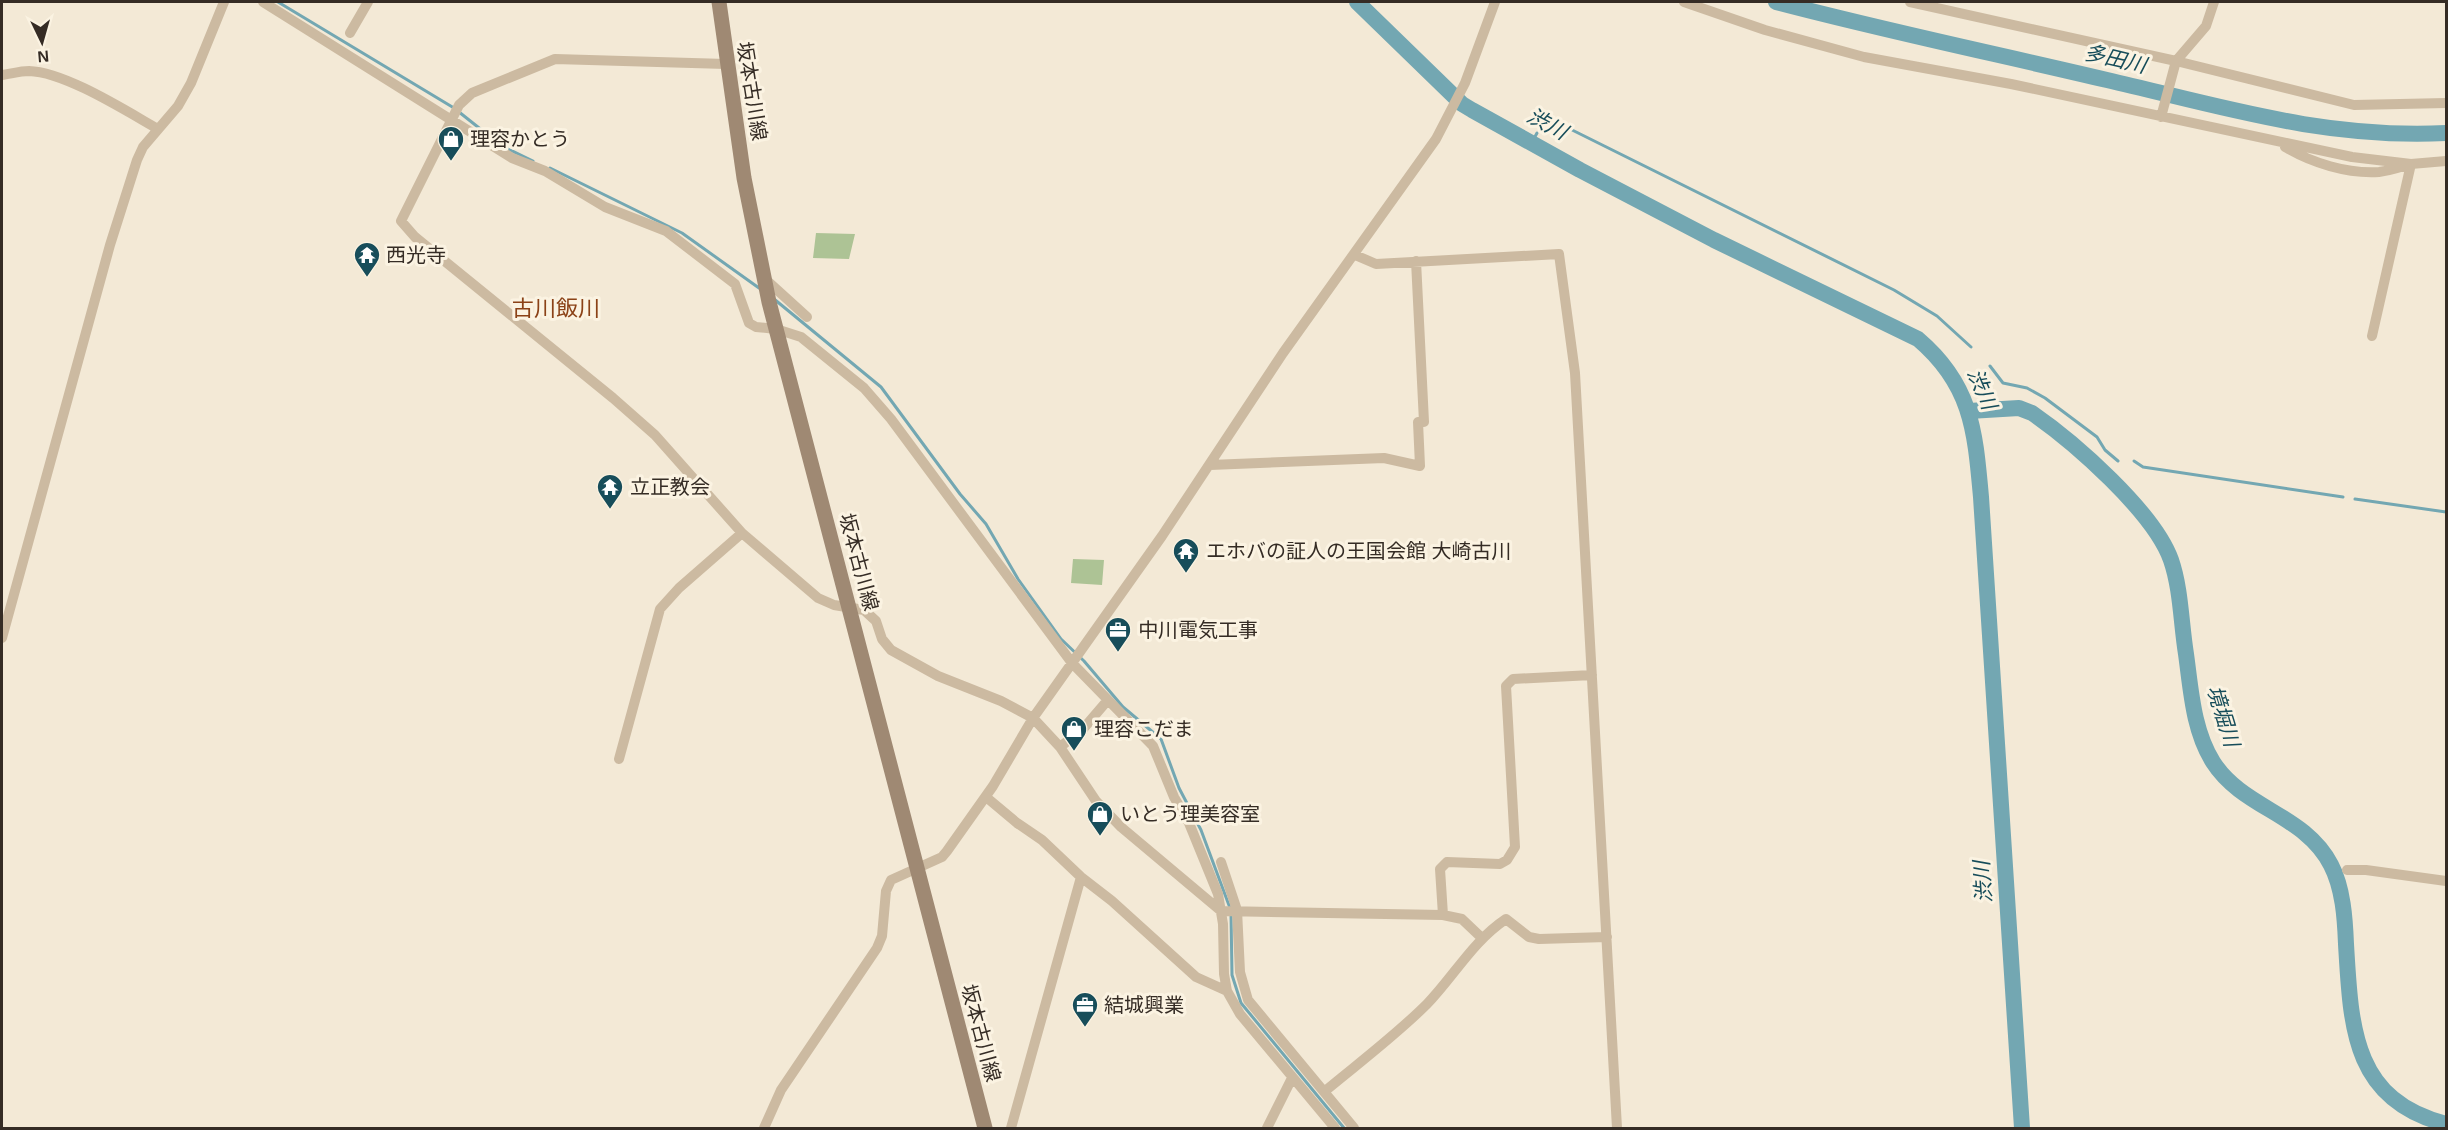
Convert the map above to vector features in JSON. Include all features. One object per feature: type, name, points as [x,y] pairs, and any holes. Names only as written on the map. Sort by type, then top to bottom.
[{"type":"main road","name":"坂本古川線","points":[[718,2],[726,64],[769,302],[984,1128]]},
{"type":"street","points":[[2,638],[110,245],[137,160],[178,105],[191,83],[224,2]]},
{"type":"street","points":[[262,2],[512,158],[545,171],[605,207],[666,231],[735,284],[749,322],[756,327],[776,329],[801,337],[831,358],[864,388],[891,419],[1073,661],[1107,701],[1153,746],[1218,894],[1229,911],[1227,991],[1240,1014],[1299,1075],[1325,1091],[1354,1128]]},
{"type":"street","points":[[350,33],[368,2]]},
{"type":"street","points":[[764,1128],[782,1090],[877,948],[882,936],[886,891],[891,880],[942,857],[986,797],[1033,718],[1210,465],[1284,353],[1436,139],[1465,83],[1496,2]]},
{"type":"street","points":[[1684,2],[1765,30],[1864,57],[2011,84],[2352,157],[2411,164],[2446,161]]},
{"type":"street","points":[[1910,2],[1944,6],[2175,64],[2354,105],[2446,103]]},
{"type":"street","points":[[2162,115],[2175,64],[2206,26],[2214,2]]},
{"type":"street","points":[[726,64],[555,60],[472,93],[459,105],[401,221],[415,237],[613,398],[655,435],[742,533],[818,598],[849,609],[864,610],[872,616],[886,645],[891,650],[938,676],[1001,701],[1033,718],[1060,747],[1090,794],[1112,818],[1229,911],[1443,915],[1462,919],[1482,938]]},
{"type":"street","points":[[2,75],[28,71],[40,73],[87,90],[158,129]]},
{"type":"street","points":[[2372,336],[2411,164]]},
{"type":"street","points":[[1354,255],[1377,264],[1559,254],[1575,373],[1617,1128]]},
{"type":"street","points":[[1210,465],[1384,458],[1420,466],[1418,422],[1424,422],[1416,261]]},
{"type":"street","points":[[764,279],[807,317]]},
{"type":"street","points":[[619,759],[660,609],[679,588],[742,533]]},
{"type":"street","points":[[1443,915],[1440,869],[1447,862],[1500,864],[1507,860],[1515,847],[1506,686],[1513,679],[1592,675]]},
{"type":"street","points":[[1060,747],[1083,729],[1107,701]]},
{"type":"street","points":[[986,797],[1042,840],[1196,977],[1227,991]]},
{"type":"street","points":[[1221,862],[1240,972],[1248,1000],[1335,1128]]},
{"type":"street","points":[[2347,870],[2366,870],[2446,881]]},
{"type":"street","points":[[1011,1128],[1081,877]]},
{"type":"street","points":[[1325,1091],[1420,1011],[1482,938],[1506,919],[1529,937],[1539,939],[1607,937]]},
{"type":"street","points":[[1267,1128],[1299,1075]]},
{"type":"green space","points":[[816,233],[855,234],[849,259],[813,258]]},
{"type":"green space","points":[[1073,559],[1104,560],[1102,585],[1071,583]]},
{"type":"waterway","points":[[278,2],[454,108]]},
{"type":"waterway","name":"渋川","points":[[1357,2],[1462,104],[1580,170],[1714,240],[1918,339],[1936,356],[1950,374],[1968,410],[1979,473],[2022,1128]]},
{"type":"waterway","name":"多田川","points":[[1776,2],[1900,33],[2275,119],[2358,131],[2401,134],[2446,133]]},
{"type":"waterway","points":[[459,112],[498,143]]},
{"type":"waterway","points":[[1544,121],[1546,117],[1894,290],[1937,316],[1971,347]]},
{"type":"waterway","points":[[1531,144],[1537,133]]},
{"type":"waterway","points":[[506,148],[533,161]]},
{"type":"waterway","points":[[550,168],[682,233],[759,288]]},
{"type":"waterway","points":[[774,299],[881,387],[960,494],[986,524],[1018,579],[1061,639],[1084,661],[1123,707],[1161,739],[1179,788],[1201,830],[1230,908]]},
{"type":"waterway","points":[[1990,366],[2003,383],[2027,388],[2045,398],[2097,437],[2105,450],[2118,461]]},
{"type":"waterway","name":"境堀川","points":[[1969,411],[2019,408],[2032,413],[2069,441],[2111,479],[2131,500],[2162,541],[2171,560],[2177,583],[2194,710],[2206,750],[2226,778],[2240,791],[2306,834],[2320,848],[2331,865],[2343,903],[2351,1003],[2355,1031],[2363,1056],[2374,1078],[2391,1097],[2415,1113],[2446,1124]]},
{"type":"waterway","points":[[2134,461],[2143,467],[2343,497]]},
{"type":"waterway","points":[[2355,499],[2446,512]]},
{"type":"waterway","points":[[1231,914],[1232,975],[1241,1003],[1344,1128]]},
{"type":"place","name":"理容かとう","points":[[451,162]]},
{"type":"place","name":"西光寺","points":[[367,278]]},
{"type":"place","name":"立正教会","points":[[610,510]]},
{"type":"place","name":"エホバの証人の王国会館 大崎古川","points":[[1186,574]]},
{"type":"place","name":"中川電気工事","points":[[1118,653]]},
{"type":"place","name":"理容こだま","points":[[1074,752]]},
{"type":"place","name":"いとう理美容室","points":[[1100,837]]},
{"type":"place","name":"結城興業","points":[[1085,1028]]},
{"type":"district","name":"古川飯川","points":[[556,308]]}]
